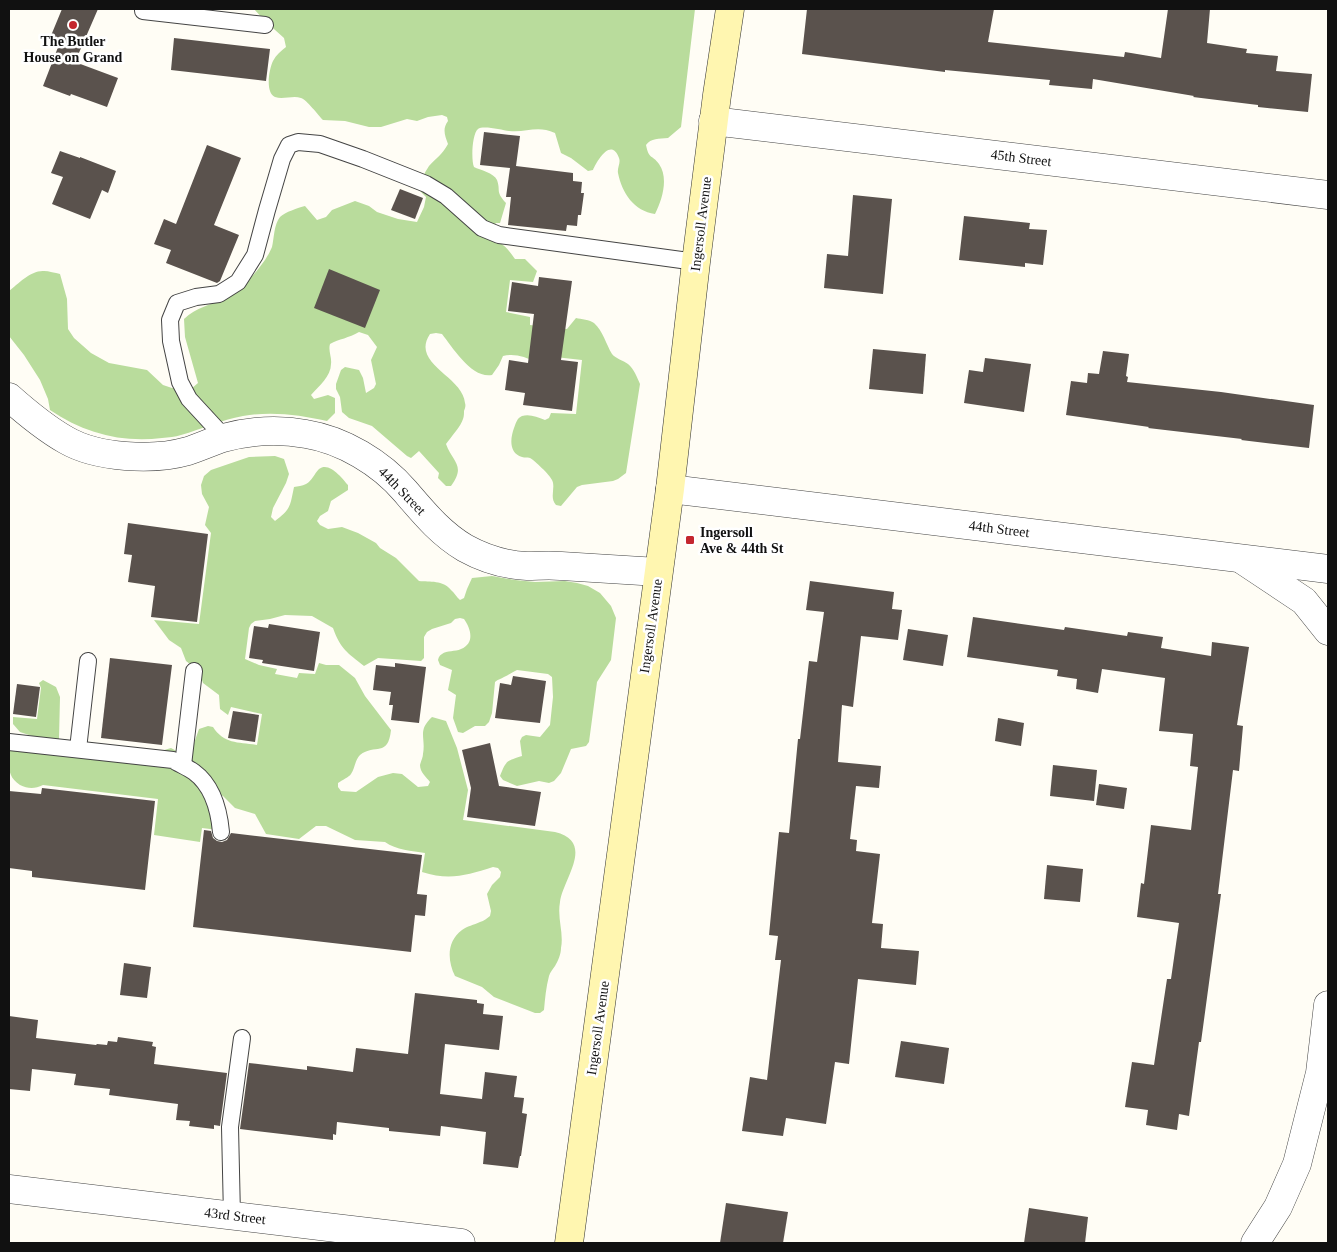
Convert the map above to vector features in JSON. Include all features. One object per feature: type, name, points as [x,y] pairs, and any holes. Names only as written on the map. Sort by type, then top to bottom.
[{"type":"main road","name":"Ingersoll Avenue","points":[[569,1243],[670,489],[713,121],[730,9]]},
{"type":"street","name":"45th Street","points":[[713,121],[1328,195]]},
{"type":"street","name":"44th Street","points":[[9,397],[37,422],[67,441],[83,448],[135,457],[161,456],[186,451],[225,438],[250,433],[290,432],[306,434],[339,444],[362,455],[382,468],[404,490],[424,515],[445,534],[466,548],[481,555],[525,566],[555,565],[658,572]]},
{"type":"street","name":"44th Street","points":[[670,489],[1328,568]]},
{"type":"street","points":[[1240,558],[1304,601],[1328,631]]},
{"type":"street","points":[[1255,1243],[1278,1207],[1297,1164],[1320,1073],[1328,1004]]},
{"type":"street","points":[[1320,1073],[1322,1098],[1328,1120]]},
{"type":"street","name":"43rd Street","points":[[9,1189],[232,1216],[343,1236],[461,1243]]},
{"type":"lane","points":[[143,9],[142,11],[265,25]]},
{"type":"lane","points":[[225,438],[189,399],[180,382],[171,341],[170,320],[177,303],[220,294],[238,282],[255,255],[282,159],[289,145],[298,142],[320,144],[426,184],[446,196],[482,228],[499,236],[696,262]]},
{"type":"lane","points":[[78,749],[88,661]]},
{"type":"lane","points":[[183,766],[194,672]]},
{"type":"lane","points":[[9,742],[172,760],[195,773],[208,787],[220,817],[221,832]]},
{"type":"lane","points":[[232,1216],[230,1127],[242,1038]]},
{"type":"green space","points":[[254,9],[695,9],[681,127],[668,138],[653,140],[646,145],[648,153],[657,161],[664,176],[662,196],[655,214],[641,209],[630,200],[618,173],[619,158],[616,152],[612,150],[608,150],[593,170],[588,171],[561,153],[555,133],[549,131],[537,129],[509,131],[480,128],[476,132],[473,141],[474,167],[490,174],[497,180],[499,193],[506,203],[500,223],[496,223],[485,237],[503,245],[515,259],[525,259],[537,271],[533,282],[510,280],[506,312],[530,317],[530,325],[567,329],[576,318],[592,322],[600,330],[612,354],[632,368],[640,384],[626,473],[613,481],[577,487],[561,506],[556,505],[553,499],[553,483],[551,478],[532,459],[522,457],[515,452],[512,445],[512,437],[517,421],[522,416],[531,416],[545,420],[549,418],[551,413],[576,414],[582,360],[555,357],[536,362],[520,356],[507,355],[503,356],[492,375],[485,375],[470,367],[457,354],[442,334],[436,333],[430,334],[426,344],[427,354],[439,370],[456,385],[462,394],[465,405],[462,422],[446,444],[458,468],[458,473],[451,486],[446,486],[438,478],[439,473],[419,451],[411,458],[407,456],[372,426],[349,418],[342,412],[340,397],[336,389],[341,370],[345,367],[359,370],[366,393],[374,388],[376,384],[371,360],[377,347],[368,335],[359,332],[330,344],[331,361],[329,373],[311,395],[314,399],[328,395],[335,398],[335,413],[327,421],[286,414],[243,416],[176,436],[132,439],[90,430],[76,425],[50,410],[48,399],[40,380],[9,336],[9,291],[30,275],[39,271],[60,274],[67,299],[68,329],[74,338],[91,353],[109,363],[147,370],[163,385],[172,388],[191,389],[198,383],[185,337],[184,319],[199,309],[230,296],[251,278],[272,247],[276,223],[282,215],[305,206],[317,220],[326,217],[332,210],[355,201],[369,206],[377,212],[398,219],[417,222],[424,207],[426,197],[418,189],[420,183],[429,166],[448,144],[445,132],[448,121],[447,117],[442,115],[417,121],[407,119],[381,127],[369,127],[345,121],[323,120],[301,98],[275,97],[270,91],[269,75],[274,59],[286,47],[284,38]]},
{"type":"green space","points":[[275,456],[284,459],[289,474],[273,508],[271,517],[275,521],[289,507],[294,487],[306,484],[319,469],[327,467],[335,471],[342,478],[348,485],[348,490],[331,501],[328,511],[320,516],[317,521],[320,525],[328,529],[342,527],[376,543],[380,548],[396,558],[419,581],[436,582],[444,585],[460,600],[464,598],[472,578],[492,576],[535,582],[565,581],[588,586],[600,593],[611,606],[616,618],[611,660],[597,682],[589,742],[586,746],[571,749],[561,773],[554,781],[549,783],[539,781],[517,786],[503,780],[500,776],[507,762],[522,756],[520,741],[522,737],[526,735],[540,737],[550,725],[553,697],[552,677],[548,674],[517,670],[497,680],[495,682],[492,713],[489,722],[485,726],[475,726],[463,733],[458,732],[453,718],[456,695],[448,690],[452,670],[440,665],[438,660],[444,653],[461,649],[470,640],[470,631],[464,619],[455,619],[451,623],[427,632],[424,637],[424,658],[421,661],[378,658],[364,666],[342,646],[333,628],[312,616],[285,615],[255,621],[249,628],[245,659],[259,665],[277,669],[275,674],[297,678],[299,673],[315,674],[319,663],[339,665],[355,678],[365,696],[391,730],[387,744],[384,747],[371,750],[358,757],[351,774],[338,783],[341,791],[356,792],[378,777],[393,773],[402,774],[418,787],[428,786],[430,782],[422,772],[420,765],[424,748],[423,730],[432,717],[446,721],[457,748],[468,790],[463,820],[555,832],[567,837],[574,844],[574,862],[560,902],[559,914],[562,942],[560,953],[549,975],[544,1010],[540,1013],[535,1013],[494,997],[482,987],[455,976],[452,970],[450,951],[457,934],[490,916],[491,911],[487,894],[500,877],[501,872],[498,868],[493,867],[458,876],[432,875],[422,872],[425,853],[399,848],[385,842],[355,840],[326,826],[316,826],[299,839],[266,834],[255,814],[235,808],[223,796],[216,793],[218,830],[202,828],[200,842],[154,835],[158,799],[43,785],[29,788],[20,785],[10,774],[9,749],[35,737],[20,732],[13,724],[13,717],[37,719],[41,688],[39,683],[43,680],[56,687],[60,697],[59,739],[77,744],[151,754],[171,748],[184,755],[193,746],[199,729],[208,726],[213,727],[217,733],[227,739],[257,745],[262,714],[231,707],[228,715],[220,709],[219,695],[203,683],[199,671],[186,661],[181,648],[169,640],[154,620],[199,624],[211,533],[205,525],[209,507],[202,494],[201,485],[204,476],[211,470],[249,457]]},
{"type":"building","points":[[62,9],[98,9],[75,62],[118,78],[107,107],[43,86],[60,42],[50,38]]},
{"type":"building","points":[[807,9],[994,9],[988,42],[1124,57],[1125,52],[1161,58],[1168,9],[1210,9],[1207,43],[1247,49],[1246,53],[1278,56],[1276,71],[1312,74],[1308,112],[1258,107],[1258,105],[1193,97],[1093,79],[1092,89],[1049,85],[1050,80],[945,70],[945,72],[802,54]]},
{"type":"building","points":[[174,38],[270,49],[266,81],[171,70]]},
{"type":"building","points":[[484,132],[520,136],[516,166],[573,173],[573,181],[582,182],[581,193],[584,193],[581,215],[578,215],[577,226],[567,225],[566,231],[508,225],[511,197],[506,197],[510,168],[480,165]]},
{"type":"building","points":[[207,145],[241,158],[214,225],[239,235],[220,281],[217,283],[166,263],[171,250],[154,244],[164,219],[176,224]]},
{"type":"building","points":[[60,151],[116,171],[108,193],[102,190],[90,219],[52,204],[63,177],[51,173]]},
{"type":"building","points":[[400,189],[423,198],[415,219],[391,210]]},
{"type":"building","points":[[853,195],[892,199],[883,294],[824,288],[827,254],[848,256]]},
{"type":"building","points":[[964,216],[1030,223],[1029,229],[1047,230],[1043,265],[1025,263],[1025,267],[959,260]]},
{"type":"building","points":[[329,269],[380,290],[365,328],[314,308]]},
{"type":"building","points":[[539,277],[572,281],[561,360],[578,362],[572,411],[523,405],[525,393],[505,390],[509,360],[528,363],[534,314],[508,311],[512,282],[538,286]]},
{"type":"building","points":[[873,349],[926,354],[923,394],[869,389]]},
{"type":"building","points":[[1103,351],[1129,354],[1127,382],[1221,392],[1314,405],[1309,448],[1148,428],[1066,415],[1071,381],[1087,383],[1088,373],[1099,374]]},
{"type":"building","points":[[985,358],[1031,364],[1024,412],[964,403],[969,370],[983,372]]},
{"type":"building","points":[[128,523],[208,534],[197,622],[151,617],[155,586],[128,582],[132,555],[124,554]]},
{"type":"building","points":[[810,581],[894,592],[892,609],[902,610],[898,640],[861,636],[853,707],[842,705],[838,762],[881,766],[879,788],[856,786],[850,839],[857,840],[856,851],[880,854],[872,923],[883,924],[881,948],[919,951],[916,985],[858,979],[849,1064],[835,1062],[826,1124],[786,1118],[783,1136],[742,1131],[750,1077],[767,1080],[781,960],[775,960],[778,936],[769,935],[779,832],[789,833],[798,739],[800,739],[809,661],[817,662],[824,612],[806,610]]},
{"type":"building","points":[[973,617],[1064,630],[1065,627],[1127,636],[1128,632],[1163,637],[1161,648],[1211,656],[1212,642],[1249,647],[1237,725],[1243,726],[1239,771],[1233,770],[1218,894],[1221,894],[1201,1042],[1199,1042],[1189,1116],[1179,1114],[1177,1130],[1146,1125],[1148,1110],[1125,1107],[1132,1062],[1154,1065],[1167,979],[1171,979],[1179,923],[1137,917],[1141,883],[1144,884],[1151,825],[1191,830],[1198,767],[1190,766],[1193,734],[1159,731],[1165,678],[1102,669],[1098,693],[1076,689],[1077,679],[1057,676],[1058,670],[967,657]]},
{"type":"building","points":[[269,624],[320,632],[314,671],[262,663],[263,660],[249,658],[254,626],[268,628]]},
{"type":"building","points":[[908,629],[948,635],[943,666],[903,660]]},
{"type":"building","points":[[110,658],[172,665],[162,745],[101,738]]},
{"type":"building","points":[[395,663],[426,667],[419,723],[391,720],[393,705],[389,705],[391,692],[373,690],[376,665],[395,667]]},
{"type":"building","points":[[513,676],[546,681],[540,723],[495,718],[500,683],[511,685]]},
{"type":"building","points":[[17,684],[40,687],[36,717],[13,714]]},
{"type":"building","points":[[233,711],[259,715],[255,742],[228,738]]},
{"type":"building","points":[[998,718],[1024,723],[1021,746],[995,741]]},
{"type":"building","points":[[490,743],[499,786],[541,792],[535,826],[467,817],[471,788],[462,750]]},
{"type":"building","points":[[1053,765],[1097,770],[1094,801],[1050,796]]},
{"type":"building","points":[[1099,784],[1127,788],[1124,809],[1096,805]]},
{"type":"building","points":[[42,788],[155,801],[145,890],[32,877],[32,871],[9,868],[9,791],[41,794]]},
{"type":"building","points":[[204,830],[211,831],[213,838],[222,842],[227,840],[231,833],[422,855],[417,894],[427,895],[425,916],[415,915],[411,952],[193,927]]},
{"type":"building","points":[[1047,865],[1083,869],[1080,902],[1044,899]]},
{"type":"building","points":[[124,963],[151,967],[147,998],[120,995]]},
{"type":"building","points":[[415,993],[477,1000],[477,1003],[484,1004],[483,1014],[503,1016],[499,1050],[445,1044],[440,1094],[482,1099],[485,1072],[517,1076],[514,1097],[524,1098],[522,1113],[527,1114],[518,1168],[483,1164],[486,1132],[441,1126],[440,1136],[389,1131],[389,1128],[337,1122],[336,1135],[333,1134],[333,1140],[240,1129],[249,1063],[307,1070],[307,1066],[353,1072],[356,1048],[408,1054]]},
{"type":"building","points":[[9,1016],[38,1020],[36,1038],[96,1045],[107,1045],[108,1041],[117,1042],[118,1037],[153,1042],[152,1046],[156,1047],[154,1064],[227,1073],[220,1126],[214,1125],[214,1129],[189,1126],[190,1121],[176,1120],[178,1104],[109,1095],[110,1089],[74,1085],[76,1074],[32,1069],[30,1091],[9,1089]]},
{"type":"building","points":[[901,1041],[949,1048],[944,1084],[895,1077]]},
{"type":"building","points":[[726,1203],[788,1212],[783,1243],[720,1243]]},
{"type":"building","points":[[1029,1208],[1088,1217],[1085,1243],[1024,1243]]},
{"type":"place","name":"The Butler House on Grand","points":[[73,25]]},
{"type":"place","name":"Ingersoll Ave & 44th St","points":[[690,540]]}]
